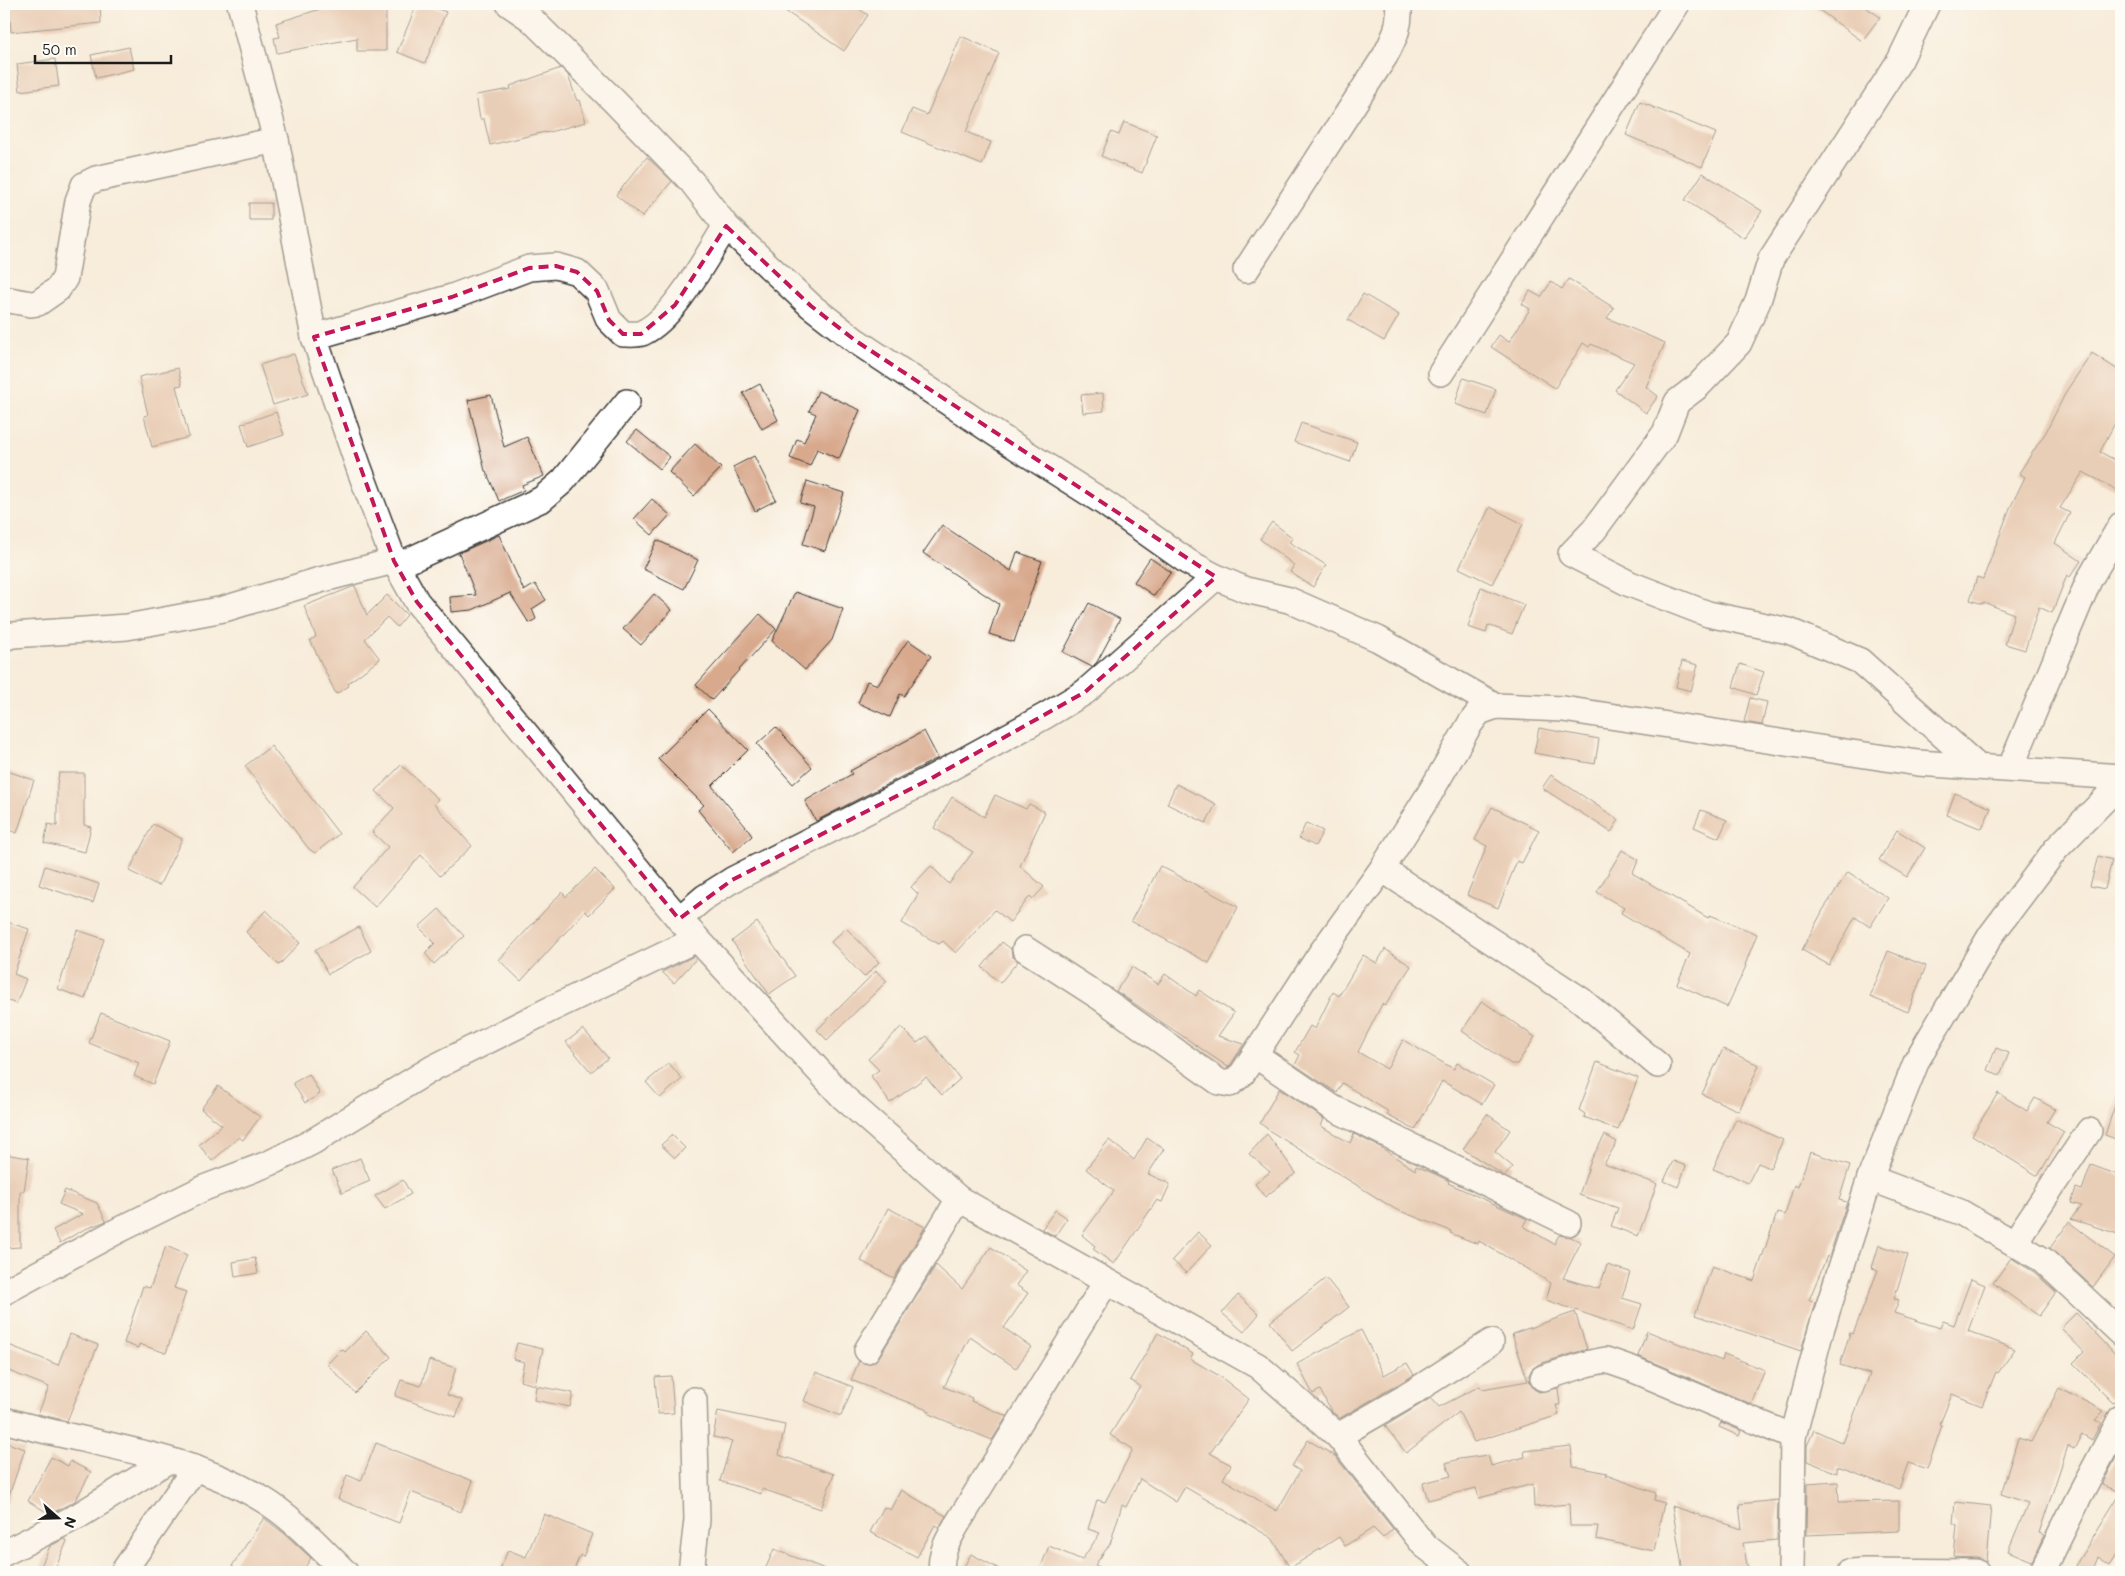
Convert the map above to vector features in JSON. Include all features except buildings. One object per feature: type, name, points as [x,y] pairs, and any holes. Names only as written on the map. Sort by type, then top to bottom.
[{"type":"street","points":[[240,4],[276,140],[314,337],[359,468],[395,563],[417,602],[679,919],[843,1097],[959,1199],[1258,1366],[1338,1436],[1424,1545],[1459,1572]]},
{"type":"street","points":[[509,4],[531,19],[614,101],[692,182],[726,226],[811,306],[856,341],[1106,504],[1188,562],[1216,578],[1246,590],[1289,600],[1378,639],[1496,706]]},
{"type":"street","points":[[1246,270],[1385,56],[1395,38],[1400,18],[1398,4]]},
{"type":"street","points":[[1441,373],[1677,4]]},
{"type":"street","points":[[1927,4],[1900,60],[1771,260],[1758,301],[1739,343],[1698,386],[1677,402],[1665,432],[1594,530],[1571,554],[1630,584],[1708,614],[1790,631],[1860,661],[1977,766]]},
{"type":"street","points":[[4,299],[31,304],[38,303],[58,289],[65,278],[78,201],[84,185],[96,179],[276,140]]},
{"type":"street","points":[[314,337],[452,297],[529,268],[556,266],[577,272],[596,291],[609,320],[623,334],[641,334],[660,320],[675,305],[726,226]]},
{"type":"street","points":[[4,638],[13,635],[127,627],[224,609],[320,580],[395,563],[542,499],[563,481],[627,402]]},
{"type":"street","points":[[2010,769],[2090,580],[2121,525]]},
{"type":"street","points":[[679,919],[705,897],[732,880],[930,779],[1045,716],[1084,692],[1216,578]]},
{"type":"street","points":[[1025,950],[1101,998],[1219,1082],[1230,1084],[1242,1074],[1321,953],[1382,869],[1470,724],[1479,712],[1496,706],[1563,709],[1918,763],[2121,777]]},
{"type":"street","points":[[1791,1572],[1793,1437],[1821,1330],[1870,1178],[1917,1060],[1991,935],[2056,849],[2121,783]]},
{"type":"street","points":[[1382,869],[1581,1000],[1658,1065]]},
{"type":"street","points":[[4,1292],[119,1230],[204,1188],[270,1163],[312,1142],[433,1068],[551,1008],[632,972],[697,939]]},
{"type":"street","points":[[1255,1055],[1333,1108],[1568,1223]]},
{"type":"street","points":[[2014,1243],[2089,1131]]},
{"type":"street","points":[[1870,1178],[1960,1212],[2043,1260],[2121,1333]]},
{"type":"street","points":[[866,1350],[959,1199]]},
{"type":"street","points":[[942,1572],[941,1564],[945,1545],[1106,1282]]},
{"type":"street","points":[[1338,1436],[1404,1398],[1491,1342]]},
{"type":"street","points":[[1544,1378],[1590,1363],[1606,1360],[1632,1369],[1793,1437]]},
{"type":"street","points":[[691,1572],[696,1520],[694,1400]]},
{"type":"street","points":[[2042,1572],[2121,1418]]},
{"type":"street","points":[[4,1420],[195,1468],[237,1486],[263,1500],[291,1520],[345,1572]]},
{"type":"street","points":[[4,1553],[78,1516],[167,1461]]},
{"type":"street","points":[[123,1572],[195,1468]]},
{"type":"street","points":[[1851,1572],[1976,1572]]},
{"type":"highlighted area","points":[[726,226],[811,306],[856,341],[1216,577],[1085,692],[930,779],[732,880],[679,919],[417,602],[394,561],[314,337],[452,297],[529,268],[556,266],[577,272],[597,291],[609,320],[623,334],[641,334],[675,305]]}]
